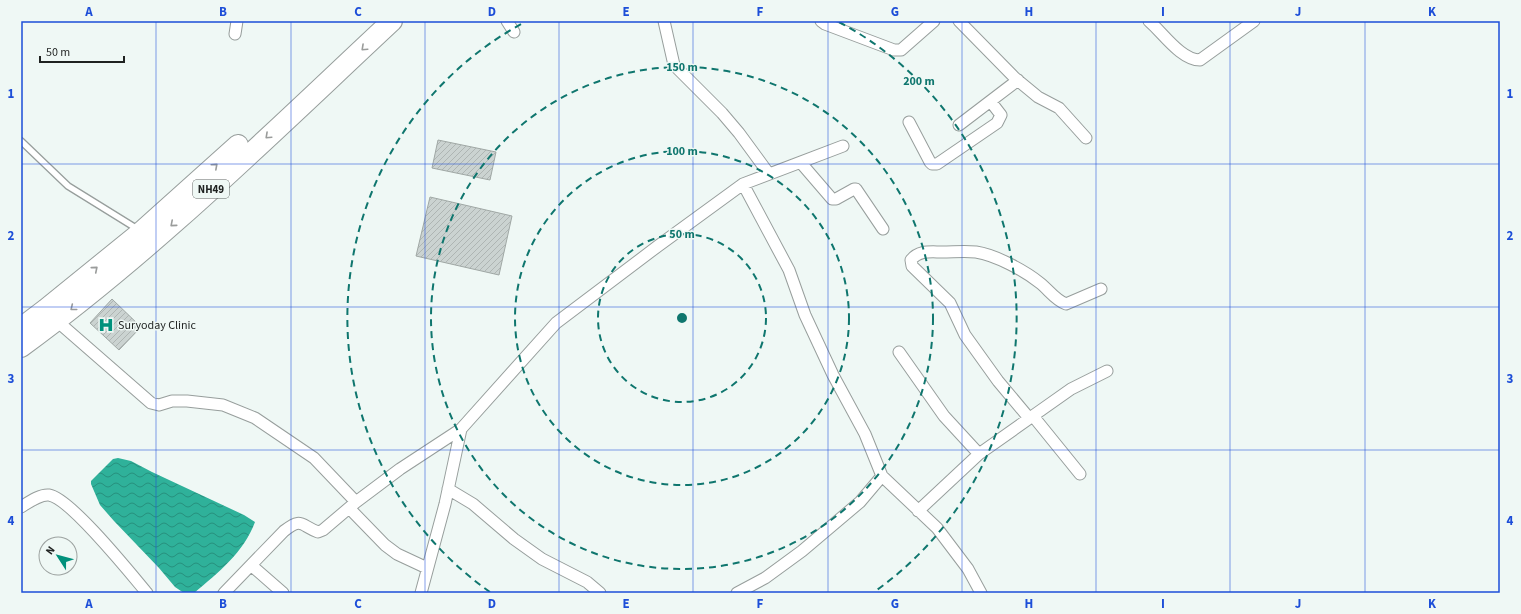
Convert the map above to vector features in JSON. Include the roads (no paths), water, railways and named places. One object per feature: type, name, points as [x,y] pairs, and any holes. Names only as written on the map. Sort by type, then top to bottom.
[{"type":"highway","name":"NH49","points":[[21,328],[140,232],[293,96],[372,21]]},
{"type":"highway","name":"NH49","points":[[21,347],[57,321],[182,216],[392,21]]},
{"type":"street","points":[[235,34],[237,21]]},
{"type":"street","points":[[507,21],[514,32]]},
{"type":"street","points":[[664,21],[674,66],[722,113],[739,133],[769,174]]},
{"type":"street","points":[[821,21],[825,24],[894,50],[901,50],[934,21]]},
{"type":"street","points":[[959,21],[1018,80],[1038,97],[1059,108],[1086,138]]},
{"type":"street","points":[[1149,21],[1185,56],[1193,60],[1200,60],[1254,21]]},
{"type":"street","points":[[959,125],[1018,80]]},
{"type":"street","points":[[909,122],[930,162],[932,164],[937,164],[997,124],[1001,115],[991,102]]},
{"type":"street","points":[[224,593],[252,566],[284,531],[294,523],[302,523],[318,532],[322,530],[352,505],[400,469],[461,429],[556,323],[743,184],[843,146]]},
{"type":"street","points":[[801,163],[832,199],[836,199],[856,189],[883,229]]},
{"type":"street","points":[[743,184],[789,270],[808,321],[833,375],[866,434],[882,476],[937,528],[968,569],[981,593]]},
{"type":"street","points":[[1080,474],[998,381],[965,335],[950,303],[912,266],[911,260],[916,254],[924,252],[976,252],[995,258],[1024,272],[1040,283],[1060,302],[1066,304],[1101,289]]},
{"type":"street","points":[[57,321],[151,403],[159,405],[172,401],[187,401],[223,405],[255,418],[314,458],[385,546],[397,554],[427,568]]},
{"type":"street","points":[[899,352],[944,416],[979,454]]},
{"type":"street","points":[[918,511],[979,454],[1071,389],[1107,371]]},
{"type":"street","points":[[421,593],[448,490],[461,429]]},
{"type":"street","points":[[738,593],[765,578],[802,551],[860,502],[882,476]]},
{"type":"street","points":[[448,490],[473,504],[514,539],[542,559],[587,582],[600,593]]},
{"type":"street","points":[[21,507],[40,497],[49,495],[57,498],[76,512],[147,593]]},
{"type":"street","points":[[252,566],[283,593]]},
{"type":"lane","points":[[21,141],[68,186],[140,232]]},
{"type":"water","points":[[118,458],[131,461],[244,515],[255,522],[244,543],[237,552],[221,570],[194,593],[184,593],[175,587],[100,505],[91,481],[113,459]]},
{"type":"place","name":"Suryoday Clinic","points":[[106,325]]}]
